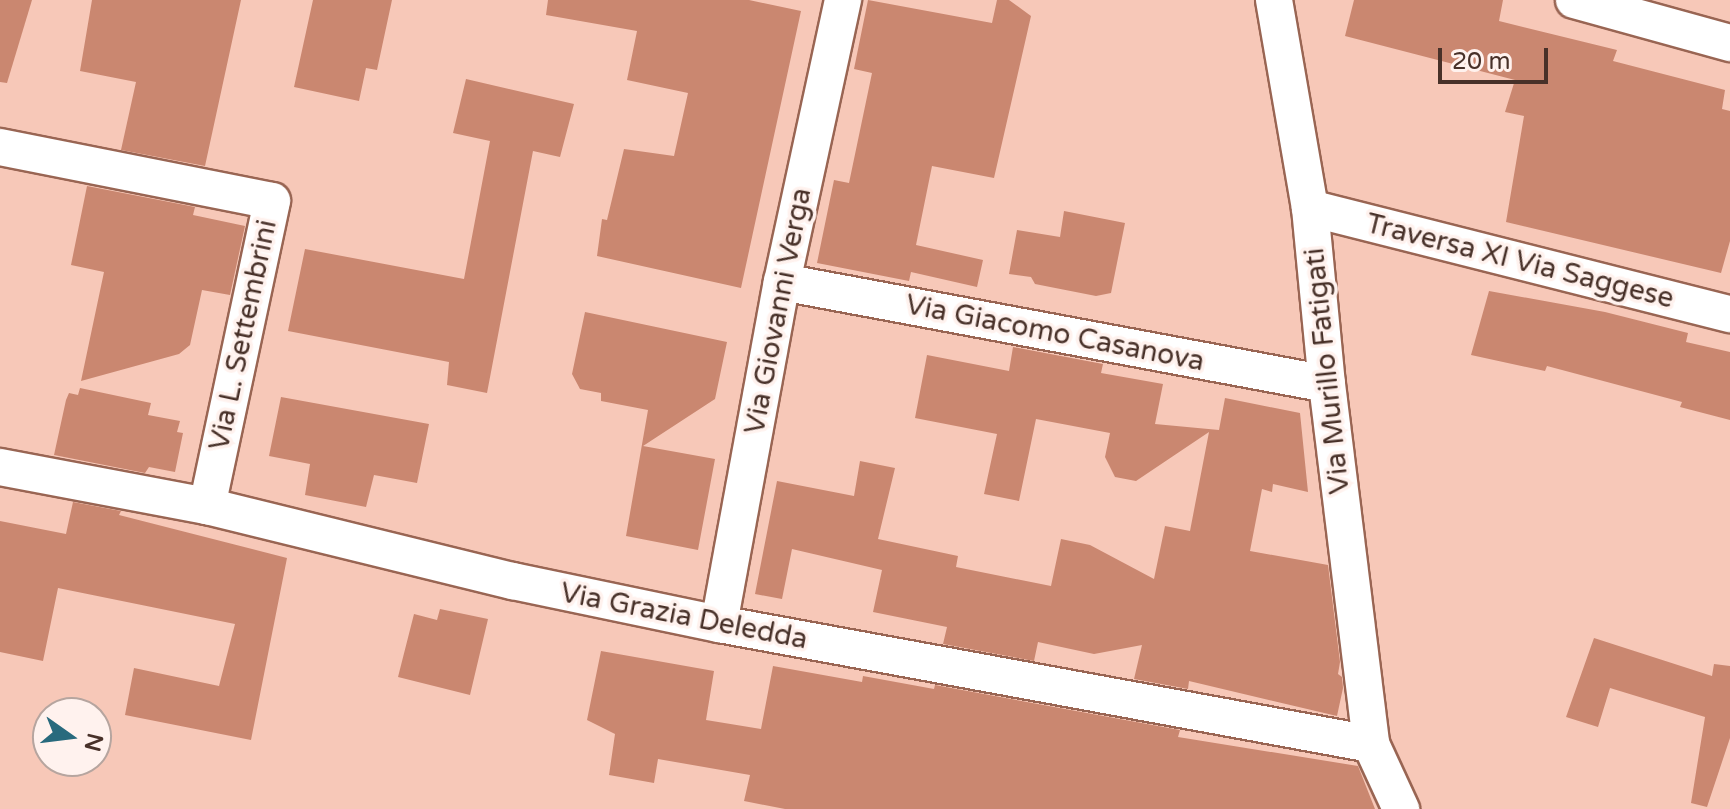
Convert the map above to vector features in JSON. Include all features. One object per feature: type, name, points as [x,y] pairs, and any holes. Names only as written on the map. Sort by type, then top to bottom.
[{"type":"street","name":"Via Giovanni Verga","points":[[719,624],[782,282],[843,0]]},
{"type":"street","name":"Via Murillo Fatigati","points":[[1274,0],[1310,208],[1327,384],[1371,744],[1401,809]]},
{"type":"street","points":[[1574,0],[1730,43]]},
{"type":"street","name":"Via L. Settembrini","points":[[0,147],[272,201],[207,506]]},
{"type":"street","name":"Traversa XI Via Saggese","points":[[1310,208],[1730,314]]},
{"type":"street","name":"Via Giacomo Casanova","points":[[782,282],[1327,384]]},
{"type":"street","name":"Via Grazia Deledda","points":[[0,467],[207,506],[513,581],[719,624],[1371,744]]},
{"type":"building","points":[[0,0],[32,0],[7,83],[0,82]]},
{"type":"building","points":[[92,0],[241,0],[205,166],[121,150],[136,82],[80,71]]},
{"type":"building","points":[[313,0],[392,0],[377,70],[366,68],[359,101],[294,87]]},
{"type":"building","points":[[548,0],[749,0],[801,11],[741,288],[597,256],[602,219],[607,220],[624,149],[674,156],[688,93],[627,80],[637,31],[546,15]]},
{"type":"building","points":[[868,0],[992,23],[997,0],[1009,0],[1031,16],[994,178],[932,166],[916,245],[983,260],[977,287],[911,272],[909,281],[817,263],[834,180],[849,183],[872,73],[854,69]]},
{"type":"building","points":[[1354,0],[1503,0],[1499,21],[1617,50],[1613,61],[1725,90],[1722,109],[1730,111],[1730,241],[1721,273],[1506,222],[1524,116],[1505,112],[1515,80],[1345,36]]},
{"type":"building","points":[[466,79],[574,104],[560,157],[533,151],[487,393],[447,385],[449,362],[288,331],[305,249],[464,279],[490,141],[453,133]]},
{"type":"building","points":[[87,186],[195,207],[193,215],[245,226],[230,295],[202,290],[190,345],[179,354],[81,381],[104,272],[71,265]]},
{"type":"building","points":[[1064,211],[1125,223],[1111,293],[1096,296],[1035,284],[1031,277],[1009,274],[1017,230],[1060,237]]},
{"type":"building","points":[[1489,291],[1605,312],[1688,333],[1686,342],[1730,352],[1730,420],[1680,407],[1682,402],[1547,366],[1545,371],[1471,355]]},
{"type":"building","points":[[585,312],[727,342],[715,399],[643,446],[715,459],[698,550],[626,536],[648,410],[601,401],[601,393],[580,389],[572,374]]},
{"type":"building","points":[[1013,347],[1103,364],[1101,373],[1163,384],[1155,424],[1219,430],[1225,398],[1300,413],[1308,492],[1273,484],[1272,492],[1262,489],[1250,551],[1328,565],[1340,662],[1338,674],[1342,677],[1343,688],[1337,716],[1189,681],[1188,689],[1134,679],[1142,645],[1094,654],[1038,642],[1034,661],[943,644],[947,627],[873,612],[882,570],[792,549],[782,599],[755,594],[777,481],[854,496],[860,461],[895,468],[878,539],[958,556],[956,567],[1051,586],[1061,539],[1090,545],[1154,579],[1165,526],[1190,531],[1209,432],[1136,481],[1115,477],[1105,457],[1110,433],[1036,419],[1019,501],[984,494],[997,434],[915,418],[927,355],[1009,371]]},
{"type":"building","points":[[80,388],[151,403],[148,415],[180,421],[177,432],[183,433],[175,472],[149,467],[145,473],[54,455],[66,400],[69,393],[78,395]]},
{"type":"building","points":[[281,397],[429,424],[417,483],[374,475],[366,507],[305,495],[310,464],[269,456]]},
{"type":"building","points":[[73,502],[121,511],[119,515],[287,558],[251,740],[125,715],[134,668],[219,686],[235,624],[58,588],[43,661],[0,652],[0,521],[66,534]]},
{"type":"building","points":[[440,609],[488,619],[470,695],[398,677],[414,614],[437,620]]},
{"type":"building","points":[[1594,638],[1712,676],[1714,664],[1730,666],[1730,738],[1707,807],[1691,803],[1705,717],[1610,688],[1598,727],[1566,717]]},
{"type":"building","points":[[601,651],[714,671],[706,720],[761,729],[773,666],[862,682],[863,676],[934,689],[935,685],[1180,730],[1178,737],[1358,766],[1375,809],[785,809],[744,801],[750,775],[658,759],[654,783],[609,775],[615,734],[587,720]]}]
